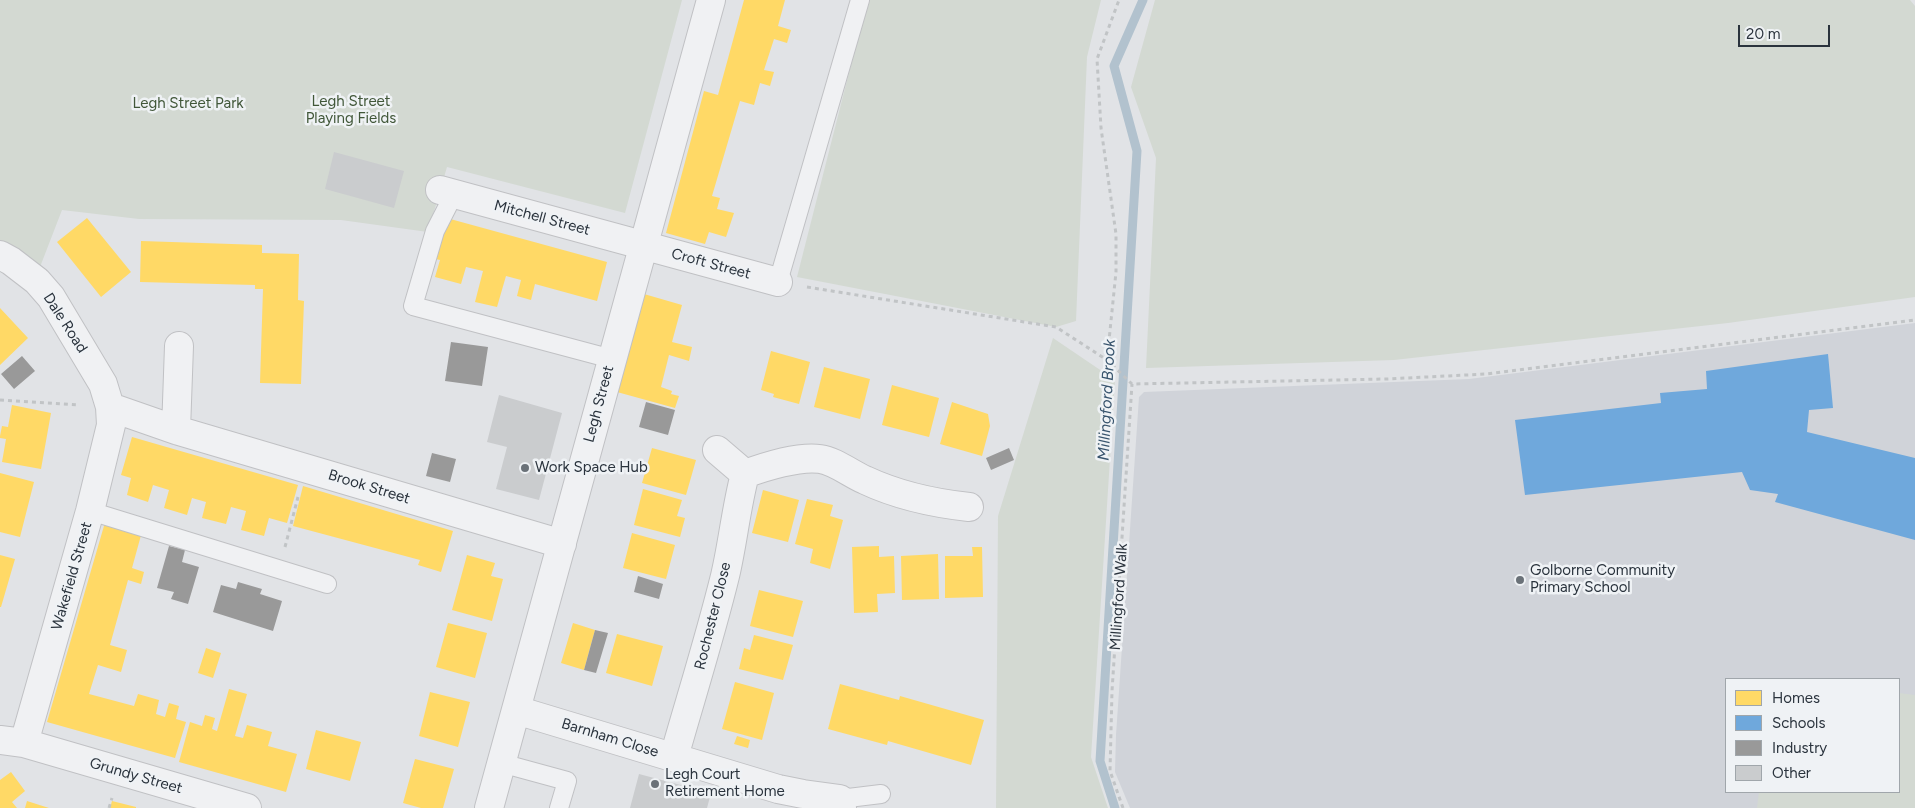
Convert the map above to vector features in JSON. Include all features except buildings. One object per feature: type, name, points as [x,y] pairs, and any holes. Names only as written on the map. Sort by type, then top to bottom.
[{"type":"street","name":"Legh Street","points":[[489,808],[711,0]]},
{"type":"street","name":"Mitchell Street","points":[[447,192],[643,246]]},
{"type":"street","name":"Croft Street","points":[[643,246],[778,282]]},
{"type":"street","name":"Dale Road","points":[[0,255],[37,281],[51,297],[103,384],[110,407]]},
{"type":"street","points":[[176,430],[179,346]]},
{"type":"street","name":"Brook Street","points":[[110,407],[176,430],[562,544]]},
{"type":"street","name":"Wakefield Street","points":[[12,742],[90,511],[111,425],[110,407]]},
{"type":"street","points":[[716,450],[745,474],[789,462],[819,459],[830,462],[866,481],[898,494],[934,503],[969,507]]},
{"type":"street","name":"Rochester Close","points":[[674,757],[725,573],[738,497],[745,474]]},
{"type":"street","name":"Barnham Close","points":[[516,710],[778,789],[841,804]]},
{"type":"street","name":"Grundy Street","points":[[12,742],[247,808]]},
{"type":"lane","points":[[778,282],[860,0]]},
{"type":"lane","points":[[447,192],[413,306],[612,359]]},
{"type":"lane","points":[[90,511],[327,584]]},
{"type":"lane","points":[[501,763],[567,781],[560,808]]},
{"type":"lane","points":[[841,804],[881,794]]},
{"type":"path","points":[[1107,360],[1116,272],[1116,234],[1101,128],[1097,59],[1119,0]]},
{"type":"path","points":[[778,282],[1056,327],[1107,360],[1132,384],[1486,374],[1915,320]]},
{"type":"path","name":"Millingford Walk","points":[[1123,808],[1110,771],[1112,691],[1132,384]]},
{"type":"path","points":[[0,400],[110,407]]},
{"type":"path","points":[[280,568],[306,468]]},
{"type":"shaded area","name":"Golborne Community Primary School","points":[[1915,323],[1915,808],[1130,808],[1115,772],[1116,735],[1139,397],[1144,392],[1469,379]]},
{"type":"green space","name":"Legh Street Playing Fields","points":[[0,0],[682,0],[625,213],[447,167],[428,232],[341,220],[139,219],[62,210],[40,267],[0,246]]},
{"type":"green space","points":[[870,0],[1101,0],[1087,57],[1076,321],[1056,327],[797,277],[855,49]]},
{"type":"green space","points":[[1155,0],[1910,0],[1915,6],[1915,297],[1728,323],[1394,360],[1146,368],[1156,158],[1131,87]]},
{"type":"green space","points":[[1053,338],[1115,380],[1091,757],[1108,808],[996,808],[998,516]]},
{"type":"green space","points":[[1900,693],[1915,695],[1915,808],[1757,808],[1759,793],[1900,793]]},
{"type":"waterway","name":"Millingford Brook","points":[[1115,808],[1100,761],[1137,151],[1114,66],[1143,0]]},
{"type":"place","name":"Work Space Hub","points":[[525,468]]},
{"type":"place","name":"Golborne Community Primary School","points":[[1520,580]]},
{"type":"place","name":"Legh Court Retirement Home","points":[[655,784]]},
{"type":"park label","name":"Legh Street Park","points":[[188,104]]}]
